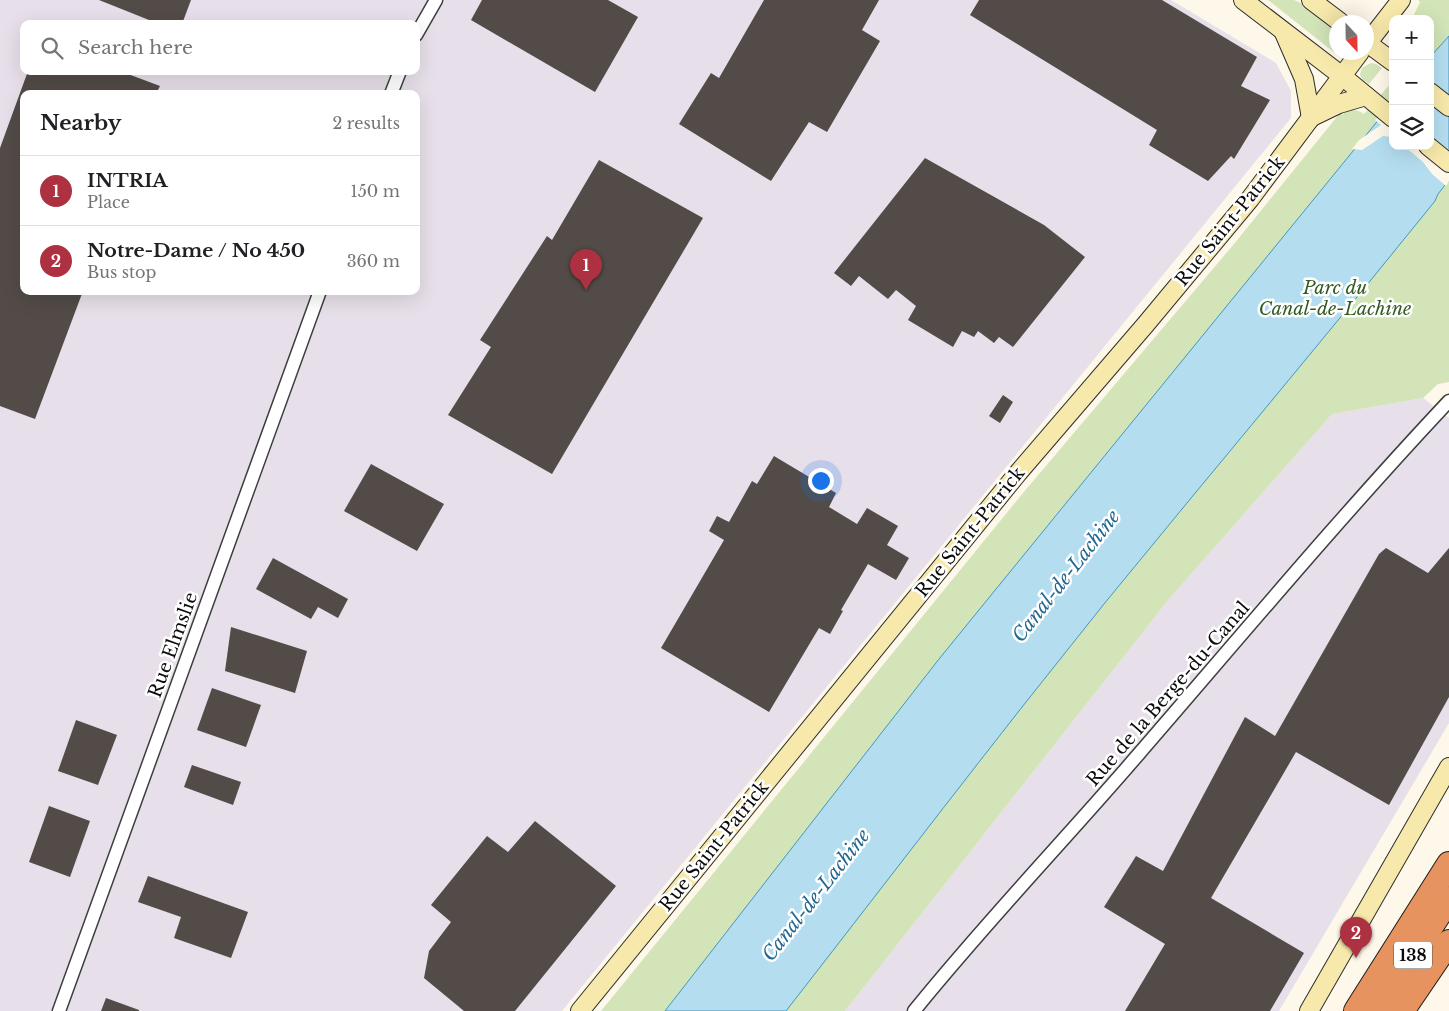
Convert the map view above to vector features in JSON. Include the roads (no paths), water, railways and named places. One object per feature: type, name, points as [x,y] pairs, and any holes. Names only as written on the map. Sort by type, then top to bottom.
[{"type":"highway","points":[[1356,1011],[1449,864]]},
{"type":"highway","name":"138","points":[[1376,1011],[1449,899]]},
{"type":"highway","points":[[1402,1011],[1449,942]]},
{"type":"main road","points":[[1243,0],[1389,115]]},
{"type":"main road","points":[[1311,0],[1331,15]]},
{"type":"main road","name":"Rue Saint-Patrick","points":[[1374,36],[1399,8]]},
{"type":"main road","points":[[1283,30],[1304,79],[1311,118],[1339,104],[1370,99]]},
{"type":"main road","points":[[1374,51],[1390,60]]},
{"type":"main road","name":"Rue Saint-Patrick","points":[[580,1011],[1018,474],[1250,199],[1354,60]]},
{"type":"main road","points":[[1434,95],[1449,108]]},
{"type":"main road","points":[[1433,150],[1449,163]]},
{"type":"main road","points":[[1309,1011],[1449,767]]},
{"type":"street","points":[[420,28],[436,0]]},
{"type":"street","points":[[393,90],[398,75]]},
{"type":"street","name":"Rue Elmslie","points":[[59,1011],[319,295]]},
{"type":"street","name":"Rue de la Berge-du-Canal","points":[[914,1011],[986,924],[1095,804],[1346,515],[1449,401]]},
{"type":"water","name":"Canal-de-Lachine","points":[[1449,36],[1449,180],[1435,201],[1104,604],[786,1011],[665,1011],[939,659],[1389,107],[1389,150],[1434,150],[1434,53]]},
{"type":"place","name":"INTRIA","points":[[586,290]]},
{"type":"place","name":"Notre-Dame / No 450","points":[[1356,958]]},
{"type":"park label","name":"Parc du Canal-de-Lachine","points":[[1335,298]]}]
